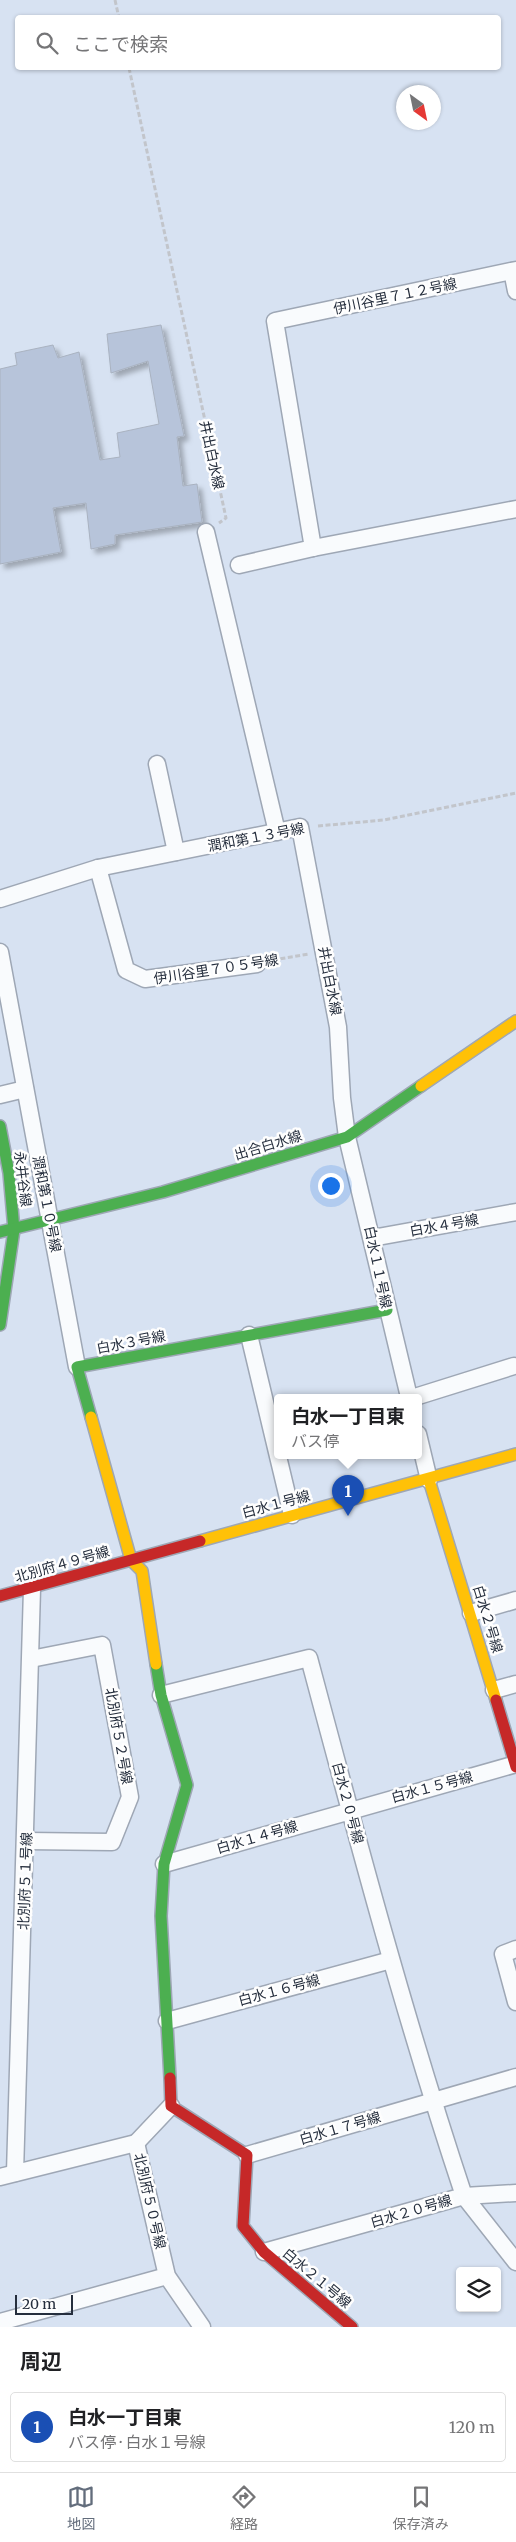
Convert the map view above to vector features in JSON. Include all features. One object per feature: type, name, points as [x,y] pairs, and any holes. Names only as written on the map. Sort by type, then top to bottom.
[{"type":"street","points":[[514,271],[516,291]]},
{"type":"street","name":"伊川谷里７１２号線","points":[[313,548],[275,321],[514,271]]},
{"type":"street","points":[[239,565],[313,548],[516,509]]},
{"type":"street","points":[[206,532],[278,832]]},
{"type":"street","points":[[157,764],[176,852]]},
{"type":"street","name":"潤和第１３号線","points":[[0,899],[98,868],[300,827]]},
{"type":"street","name":"井出白水線","points":[[300,827],[338,1027],[342,1098],[347,1137]]},
{"type":"street","name":"伊川谷里７０５号線","points":[[98,868],[126,970],[145,979],[257,964]]},
{"type":"street","name":"潤和第１０号線","points":[[0,952],[77,1367]]},
{"type":"street","name":"出合白水線","points":[[0,1232],[163,1192],[347,1137],[516,1021]]},
{"type":"street","points":[[0,1095],[25,1089]]},
{"type":"street","name":"永井谷線","points":[[0,1126],[9,1173],[14,1230],[0,1325]]},
{"type":"street","name":"白水１１号線","points":[[347,1137],[408,1394]]},
{"type":"street","name":"白水４号線","points":[[372,1238],[516,1212]]},
{"type":"street","name":"白水３号線","points":[[77,1367],[387,1310]]},
{"type":"street","points":[[249,1335],[274,1440]]},
{"type":"street","points":[[422,1395],[514,1366]]},
{"type":"street","points":[[77,1367],[131,1560],[142,1571],[162,1695],[187,1785],[164,1864],[161,1916],[171,2106],[136,2144]]},
{"type":"street","points":[[422,1449],[430,1480]]},
{"type":"street","name":"白水１号線","points":[[131,1560],[292,1515],[430,1480],[516,1454]]},
{"type":"street","points":[[279,1459],[292,1515]]},
{"type":"street","name":"白水２号線","points":[[430,1480],[516,1765]]},
{"type":"street","name":"北別府４９号線","points":[[0,1596],[32,1589],[131,1560]]},
{"type":"street","name":"北別府５１号線","points":[[8,2175],[26,1841],[32,1589]]},
{"type":"street","points":[[471,1612],[516,1600]]},
{"type":"street","name":"北別府５２号線","points":[[26,1841],[112,1842],[130,1797],[102,1645],[31,1659]]},
{"type":"street","name":"白水２０号線","points":[[162,1695],[309,1658],[390,1960],[432,2100],[464,2196],[264,2252]]},
{"type":"street","points":[[494,1690],[516,1684]]},
{"type":"street","name":"白水１５号線","points":[[350,1810],[516,1765]]},
{"type":"street","name":"白水１４号線","points":[[164,1864],[350,1810]]},
{"type":"street","points":[[516,1949],[503,1954],[516,2002]]},
{"type":"street","name":"白水１６号線","points":[[167,2021],[390,1960]]},
{"type":"street","name":"白水１７号線","points":[[247,2155],[516,2077]]},
{"type":"street","points":[[171,2106],[247,2155],[243,2226],[264,2252]]},
{"type":"street","name":"北別府５０号線","points":[[8,2175],[136,2144],[167,2276],[202,2327]]},
{"type":"street","points":[[464,2196],[516,2192]]},
{"type":"street","points":[[464,2196],[516,2262]]},
{"type":"street","name":"白水２１号線","points":[[264,2252],[352,2327]]},
{"type":"street","points":[[0,2322],[167,2276]]},
{"type":"path","points":[[115,0],[118,15]]},
{"type":"path","name":"井出白水線","points":[[128,70],[226,518],[206,532]]},
{"type":"path","name":"潤和第１３号線","points":[[300,827],[384,820],[516,793]]},
{"type":"path","name":"伊川谷里７０５号線","points":[[257,964],[324,951]]},
{"type":"building","points":[[161,325],[184,436],[177,437],[183,486],[197,484],[202,522],[115,535],[115,544],[91,549],[86,503],[53,508],[61,552],[0,564],[0,369],[17,365],[15,353],[53,345],[58,358],[79,352],[100,460],[120,457],[117,433],[159,424],[148,361],[111,373],[107,334]]},
{"type":"traffic: fast","points":[[0,1232],[163,1192],[347,1137],[421,1086]]},
{"type":"traffic: fast","points":[[0,1126],[9,1173],[14,1230],[0,1325]]},
{"type":"traffic: fast","points":[[91,1417],[77,1367],[387,1310]]},
{"type":"traffic: fast","points":[[156,1664],[161,1695],[187,1785],[164,1864],[161,1916],[170,2078]]},
{"type":"traffic: slow","points":[[421,1086],[516,1021]]},
{"type":"traffic: slow","points":[[91,1417],[131,1560],[142,1571],[156,1664]]},
{"type":"traffic: slow","points":[[200,1541],[516,1454]]},
{"type":"traffic: slow","points":[[429,1480],[496,1700]]},
{"type":"traffic: jam","points":[[0,1596],[200,1541]]},
{"type":"traffic: jam","points":[[496,1700],[516,1767]]},
{"type":"traffic: jam","points":[[170,2078],[171,2106],[247,2155],[243,2226],[264,2252],[352,2327]]},
{"type":"place","name":"白水一丁目東","points":[[348,1516]]}]
